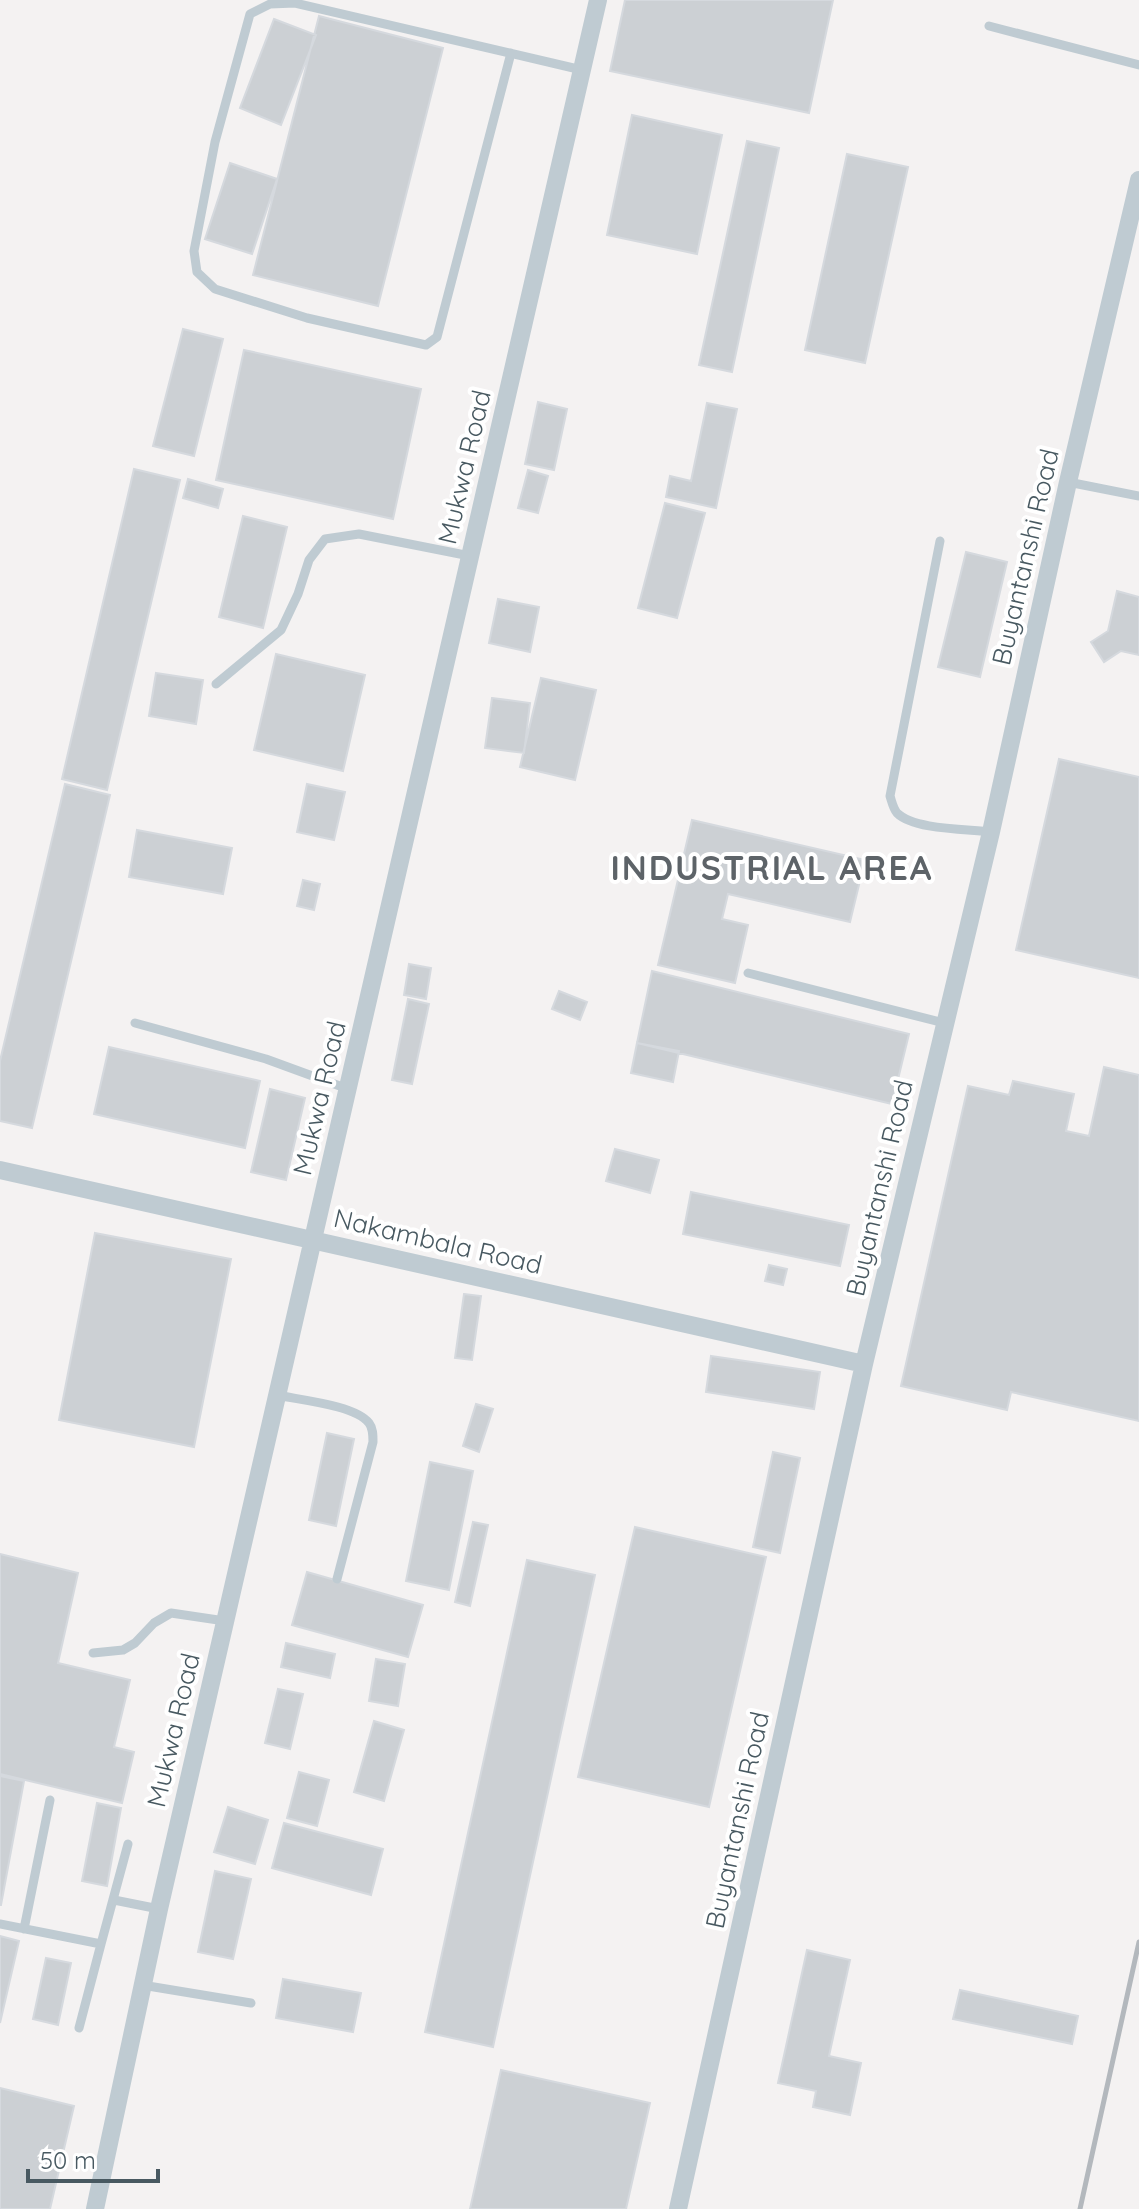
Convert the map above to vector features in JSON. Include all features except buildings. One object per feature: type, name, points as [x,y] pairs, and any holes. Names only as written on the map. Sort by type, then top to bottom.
[{"type":"street","name":"Mukwa Road","points":[[95,2209],[159,1909],[598,0]]},
{"type":"street","name":"Buyantanshi Road","points":[[678,2209],[864,1364],[991,832],[1139,180]]},
{"type":"street","name":"Nakambala Road","points":[[0,1170],[864,1364]]},
{"type":"lane","points":[[511,53],[437,337],[426,345],[307,318],[215,289],[197,272],[194,251],[215,142],[250,14],[270,4],[295,3],[511,53],[582,70]]},
{"type":"lane","points":[[989,26],[1139,65]]},
{"type":"lane","points":[[1068,482],[1139,496]]},
{"type":"lane","points":[[216,684],[281,630],[298,594],[309,560],[325,539],[359,534],[470,556]]},
{"type":"lane","points":[[940,541],[890,796],[894,810],[905,820],[991,832]]},
{"type":"lane","points":[[748,973],[944,1023]]},
{"type":"lane","points":[[135,1023],[266,1059],[348,1089]]},
{"type":"lane","points":[[277,1395],[360,1415],[371,1425],[373,1442],[337,1579]]},
{"type":"lane","points":[[93,1653],[123,1650],[135,1643],[154,1623],[171,1613],[225,1621]]},
{"type":"lane","points":[[24,1929],[50,1800]]},
{"type":"lane","points":[[79,2028],[128,1844]]},
{"type":"lane","points":[[114,1900],[159,1909]]},
{"type":"lane","points":[[0,1924],[101,1944]]},
{"type":"lane","points":[[142,1985],[251,2003]]},
{"type":"railway","points":[[1080,2209],[1139,1942]]},
{"type":"district","name":"INDUSTRIAL AREA","points":[[772,867]]}]
